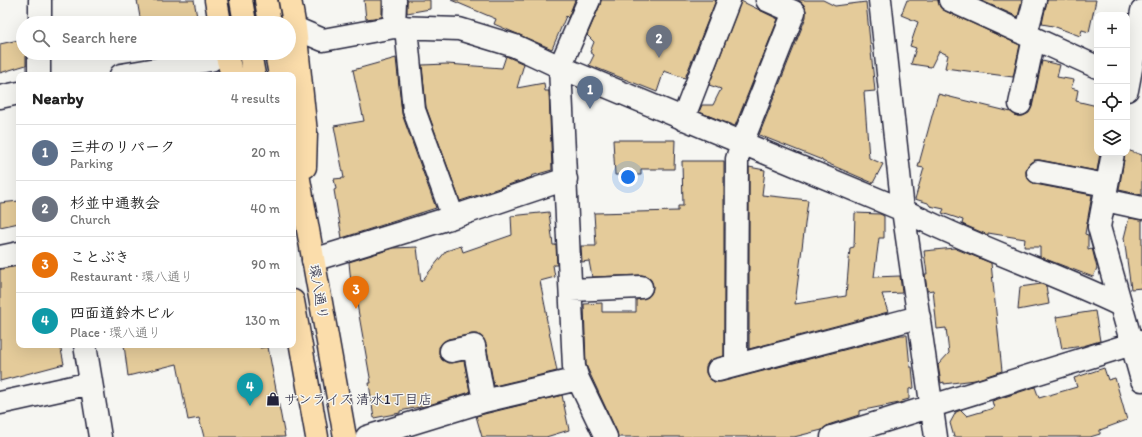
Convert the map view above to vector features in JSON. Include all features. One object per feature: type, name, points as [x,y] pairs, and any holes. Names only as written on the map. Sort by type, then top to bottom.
[{"type":"main road","points":[[216,0],[219,16]]},
{"type":"main road","points":[[241,0],[244,16]]},
{"type":"main road","points":[[266,0],[269,16]]},
{"type":"main road","points":[[290,0],[293,16]]},
{"type":"main road","points":[[296,38],[306,133],[303,202]]},
{"type":"main road","points":[[228,60],[231,72]]},
{"type":"main road","points":[[251,60],[253,72]]},
{"type":"main road","points":[[277,60],[279,72]]},
{"type":"main road","name":"環八通り","points":[[296,163],[345,437]]},
{"type":"main road","name":"環八通り","points":[[296,322],[317,437]]},
{"type":"street","points":[[40,0],[40,16]]},
{"type":"street","points":[[395,0],[414,110],[453,217]]},
{"type":"street","points":[[589,0],[560,67],[574,367],[578,379],[606,437]]},
{"type":"street","points":[[683,119],[728,0]]},
{"type":"street","points":[[766,0],[794,12],[737,159],[727,367],[919,317]]},
{"type":"street","points":[[880,0],[903,210],[936,437]]},
{"type":"street","points":[[950,0],[1094,66]]},
{"type":"street","points":[[1020,104],[1035,0]]},
{"type":"street","points":[[1131,84],[1142,11]]},
{"type":"street","points":[[296,28],[323,40],[400,27],[459,29],[515,46],[560,67],[1076,284],[1120,305]]},
{"type":"street","points":[[39,60],[39,72]]},
{"type":"street","points":[[139,72],[211,60]]},
{"type":"street","points":[[0,97],[16,94]]},
{"type":"street","points":[[1112,156],[1098,227],[1120,305],[1137,343],[1142,380]]},
{"type":"street","points":[[1038,172],[1105,193],[1142,208]]},
{"type":"street","points":[[313,260],[453,217],[566,179]]},
{"type":"street","points":[[0,257],[16,254]]},
{"type":"street","points":[[571,290],[641,287]]},
{"type":"street","points":[[832,437],[1137,343]]},
{"type":"street","points":[[451,351],[474,346],[484,401]]},
{"type":"street","points":[[85,348],[100,437]]},
{"type":"street","points":[[369,436],[484,401],[578,379]]},
{"type":"street","points":[[0,403],[91,383]]},
{"type":"building","points":[[137,0],[194,0],[197,16],[140,16]]},
{"type":"building","points":[[364,0],[382,0],[382,17],[366,19]]},
{"type":"building","points":[[407,0],[430,0],[430,9],[407,13]]},
{"type":"building","points":[[451,0],[575,0],[568,18],[566,16],[552,49],[494,24],[496,19]]},
{"type":"building","points":[[601,0],[716,0],[685,78],[664,71],[657,92],[589,65],[594,55],[590,52],[594,42],[587,35]]},
{"type":"building","points":[[798,0],[823,0],[835,6],[866,2],[875,91],[864,92],[869,158],[883,164],[873,183],[822,160],[759,135],[806,17],[804,5]]},
{"type":"building","points":[[907,0],[938,0],[940,7],[945,11],[1020,45],[1013,77],[945,68],[948,55],[939,51],[931,67],[911,64],[916,48],[910,46],[918,22],[901,15]]},
{"type":"building","points":[[980,0],[1022,0],[1018,17]]},
{"type":"building","points":[[1047,0],[1096,0],[1089,32],[1082,30],[1080,36],[1053,26],[1042,24]]},
{"type":"building","points":[[741,1],[778,19],[735,126],[699,112],[702,105],[713,105],[721,89],[709,85]]},
{"type":"building","points":[[16,41],[16,60],[26,60],[26,65],[0,73],[0,44]]},
{"type":"building","points":[[506,56],[524,64],[517,88],[544,83],[545,91],[549,91],[552,170],[460,201],[426,107],[422,65],[447,64],[502,68]]},
{"type":"building","points":[[396,58],[402,114],[436,208],[342,238],[334,190],[336,189],[334,179],[344,178],[334,126],[364,121],[353,70]]},
{"type":"building","points":[[1042,61],[1060,65],[1057,77],[1074,80],[1071,88],[1078,90],[1076,101],[1094,105],[1094,156],[1100,156],[1097,171],[1040,160],[1034,160],[1029,164],[1026,170],[1026,176],[1035,184],[1092,195],[1085,234],[1088,235],[1088,249],[1092,248],[1097,268],[1093,277],[1040,257],[1040,247],[1024,247],[1025,239],[988,233],[988,235],[962,224],[963,220],[942,213],[944,209],[930,206],[928,203],[915,199],[924,168],[918,167],[938,94],[1011,112],[1017,116],[1023,116],[1029,113],[1032,107]]},
{"type":"building","points":[[613,140],[675,140],[674,169],[641,169],[641,175],[615,175]]},
{"type":"building","points":[[1130,151],[1142,155],[1142,195],[1119,190],[1125,156],[1130,156]]},
{"type":"building","points":[[682,161],[724,161],[724,356],[709,361],[706,366],[706,373],[709,378],[714,382],[721,382],[901,335],[907,335],[910,367],[912,367],[914,388],[909,389],[909,399],[899,403],[859,411],[859,415],[828,425],[822,430],[794,437],[618,437],[586,365],[584,304],[602,303],[602,312],[636,312],[636,300],[648,297],[652,292],[653,286],[651,280],[646,276],[641,275],[592,277],[589,261],[582,262],[581,246],[596,246],[594,213],[678,211],[678,206],[683,206]]},
{"type":"building","points":[[749,167],[765,170],[762,195],[808,200],[795,304],[846,296],[850,248],[854,247],[855,213],[880,214],[884,216],[884,238],[879,238],[874,277],[900,276],[902,293],[882,294],[888,312],[749,349]]},
{"type":"building","points":[[16,201],[16,224],[0,227],[0,203]]},
{"type":"building","points":[[549,212],[553,245],[556,245],[557,265],[553,265],[555,277],[540,281],[557,371],[494,386],[486,344],[483,338],[478,334],[472,334],[448,339],[439,347],[439,354],[442,360],[448,363],[464,361],[470,392],[429,405],[400,411],[400,413],[374,418],[369,383],[371,383],[357,304],[351,283],[349,262],[394,248],[417,247],[421,282],[446,251],[461,246],[463,252],[512,235],[511,216]]},
{"type":"building","points":[[1129,218],[1142,220],[1142,288],[1131,289],[1124,238]]},
{"type":"building","points":[[954,248],[991,263],[1002,371],[975,380],[944,384],[944,382],[941,383],[938,365],[949,353],[946,328],[937,329],[933,290],[927,291],[925,274],[927,274],[924,251]]},
{"type":"building","points":[[16,266],[16,348],[61,348],[64,364],[0,381],[0,269]]},
{"type":"building","points":[[1041,284],[1046,286],[1049,304],[1018,310],[1020,287]]},
{"type":"building","points":[[1095,311],[1100,341],[1083,346],[1062,349],[1056,317]]},
{"type":"building","points":[[124,348],[268,348],[285,437],[204,437],[199,418],[188,420],[177,364],[128,376]]},
{"type":"building","points":[[1104,368],[1108,380],[1115,378],[1127,420],[1100,430],[1100,434],[1090,437],[954,437],[950,423],[956,412],[961,410],[967,416],[994,408],[992,401],[1035,387],[1039,398],[1077,387],[1074,378]]},
{"type":"building","points":[[562,395],[569,430],[546,437],[482,437],[476,416]]},
{"type":"place","name":"杉並中通教会","points":[[659,58]]},
{"type":"place","name":"三井のリパーク","points":[[590,109]]},
{"type":"place","name":"ことぶき","points":[[356,309]]},
{"type":"place","name":"サンライズ 清水1丁目店","points":[[273,399]]},
{"type":"place","name":"四面道鈴木ビル","points":[[250,406]]}]
